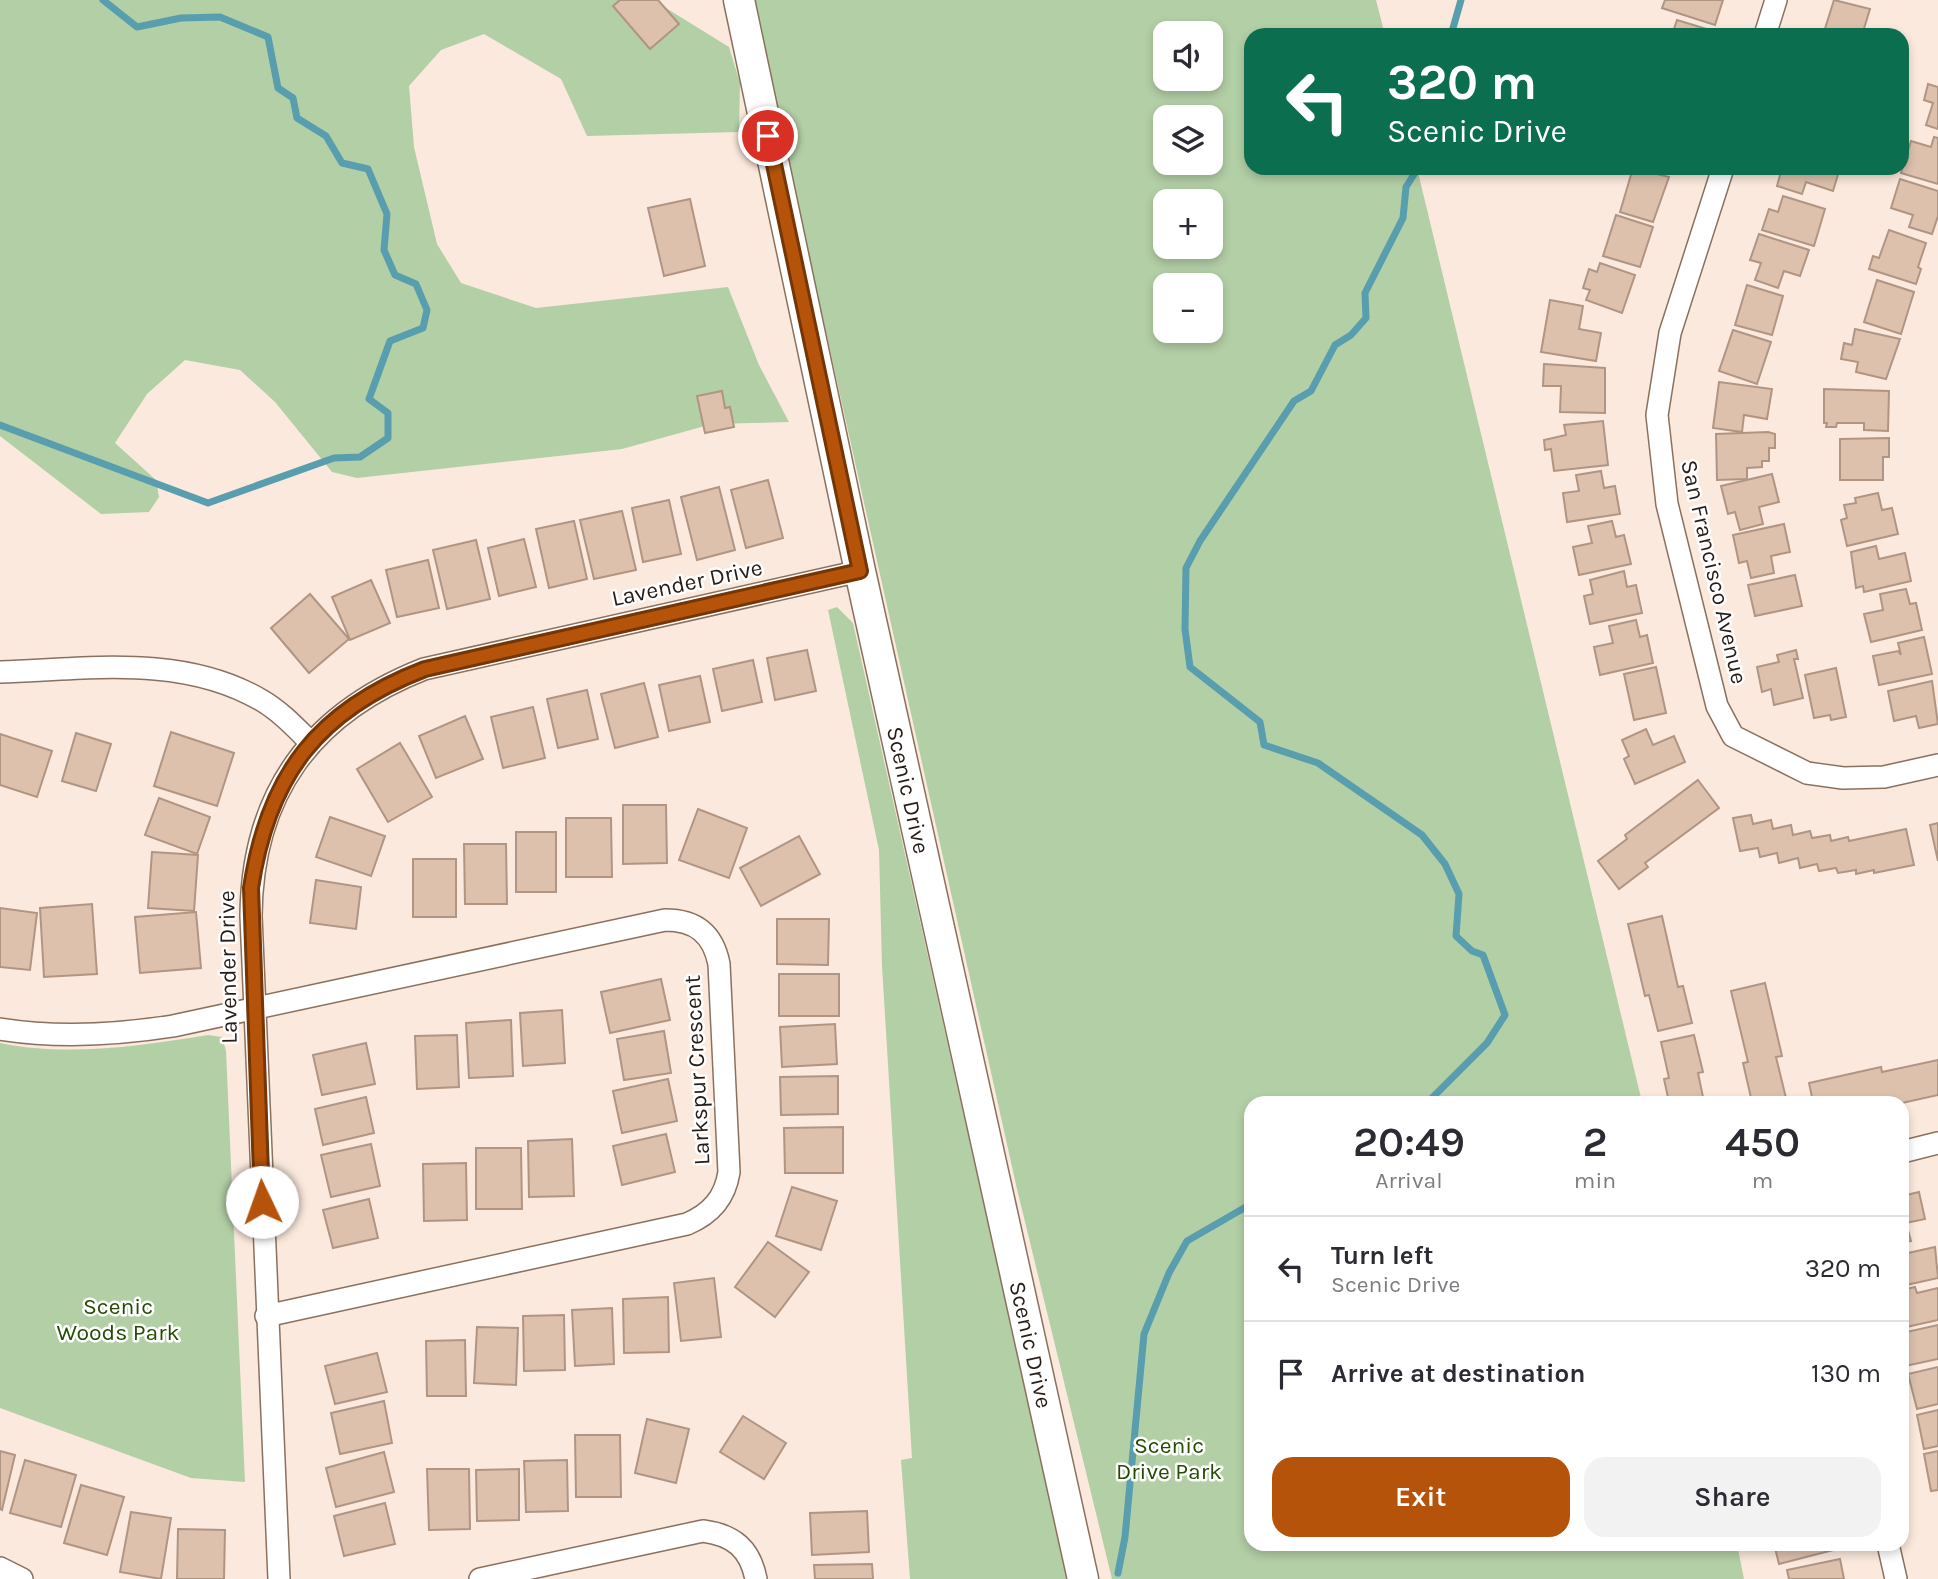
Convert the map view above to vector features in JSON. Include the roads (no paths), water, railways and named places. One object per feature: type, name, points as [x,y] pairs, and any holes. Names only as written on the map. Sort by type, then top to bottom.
[{"type":"street","name":"Scenic Drive","points":[[739,0],[860,571],[1083,1579]]},
{"type":"street","points":[[1767,28],[1776,0]]},
{"type":"street","name":"San Francisco Avenue","points":[[1721,175],[1670,333],[1657,415],[1667,504],[1717,706],[1733,736],[1807,773],[1843,778],[1884,777],[1938,765]]},
{"type":"street","name":"Lavender Drive","points":[[279,1579],[251,888],[255,860],[270,810],[289,773],[310,742],[354,703],[375,689],[425,669],[860,571]]},
{"type":"street","points":[[0,672],[127,667],[180,670],[260,699],[310,742]]},
{"type":"street","name":"Larkspur Crescent","points":[[0,1029],[68,1034],[128,1032],[254,1009],[642,924],[682,920],[698,926],[710,939],[716,953],[725,1068],[726,1186],[714,1206],[697,1220],[267,1315]]},
{"type":"street","points":[[1909,1151],[1938,1143]]},
{"type":"street","points":[[480,1579],[703,1531],[731,1538],[745,1548],[753,1564],[756,1579]]},
{"type":"street","points":[[1890,1551],[1896,1579]]},
{"type":"street","points":[[0,1568],[22,1579]]},
{"type":"waterway","points":[[0,425],[208,503],[334,458],[360,457],[388,438],[388,413],[369,399],[390,341],[423,328],[427,310],[416,284],[395,275],[384,250],[387,214],[368,169],[342,163],[326,136],[297,118],[293,98],[278,88],[268,37],[220,17],[181,18],[137,27],[103,0]]},
{"type":"waterway","points":[[1453,28],[1461,0]]},
{"type":"waterway","points":[[1414,175],[1406,187],[1403,218],[1365,293],[1366,318],[1351,335],[1335,345],[1311,391],[1294,401],[1200,541],[1186,568],[1185,629],[1190,667],[1260,722],[1264,745],[1318,763],[1422,835],[1445,864],[1459,894],[1456,936],[1472,951],[1483,955],[1505,1015],[1487,1043],[1434,1096]]},
{"type":"waterway","points":[[1118,1573],[1125,1537],[1144,1334],[1169,1273],[1187,1241],[1244,1208]]},
{"type":"park label","name":"Scenic Woods Park","points":[[118,1319]]},
{"type":"park label","name":"Scenic Drive Park","points":[[1169,1458]]}]
